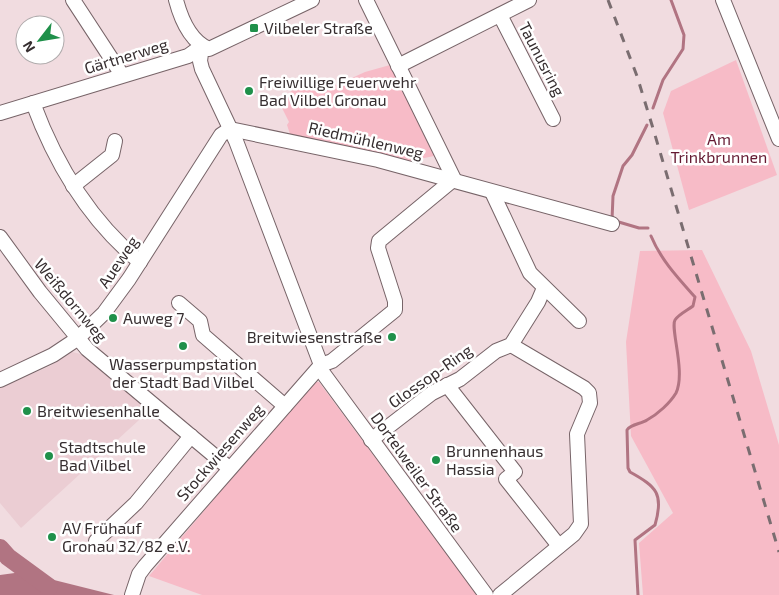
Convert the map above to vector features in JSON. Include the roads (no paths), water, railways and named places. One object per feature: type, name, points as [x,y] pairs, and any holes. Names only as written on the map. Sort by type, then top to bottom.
[{"type":"street","points":[[73,0],[122,75]]},
{"type":"street","points":[[176,0],[188,30],[202,46],[209,49],[312,0]]},
{"type":"street","points":[[320,367],[332,361],[395,310],[395,302],[378,248],[379,241],[454,179],[366,0]]},
{"type":"street","name":"Taunusring","points":[[398,66],[529,0]]},
{"type":"street","points":[[723,0],[779,139]]},
{"type":"street","name":"Taunusring","points":[[500,15],[553,120]]},
{"type":"street","name":"Gärtnerweg","points":[[0,113],[188,56],[202,46]]},
{"type":"street","name":"Dortelweiler Straße","points":[[202,46],[200,61],[202,69],[230,129],[284,272],[296,319],[315,349],[320,367],[371,440],[486,595]]},
{"type":"street","points":[[33,103],[48,142],[73,186],[102,225],[140,262]]},
{"type":"street","name":"Riedmühlenweg","points":[[230,129],[347,152],[454,179],[492,192],[612,224]]},
{"type":"street","name":"Aueweg","points":[[0,380],[53,355],[77,339],[111,305],[221,135],[230,129]]},
{"type":"street","points":[[73,186],[112,155],[115,141]]},
{"type":"street","points":[[492,192],[528,269],[544,288],[579,321]]},
{"type":"street","name":"Weißdornweg","points":[[0,237],[77,339],[229,468]]},
{"type":"street","points":[[500,595],[574,534],[581,524],[577,434],[590,403],[589,393],[511,345],[538,302],[544,288]]},
{"type":"street","name":"Stockwiesenweg","points":[[179,303],[200,321],[203,335],[284,406]]},
{"type":"street","name":"Glossop-Ring","points":[[371,440],[432,392],[460,379],[496,350],[511,345]]},
{"type":"street","name":"Stockwiesenweg","points":[[134,590],[144,566],[320,367]]},
{"type":"street","points":[[447,385],[515,472],[506,479],[559,546]]},
{"type":"street","points":[[96,541],[141,497],[191,436]]},
{"type":"waterway","points":[[653,108],[663,80],[683,49],[684,35],[671,0]]},
{"type":"waterway","points":[[647,125],[632,155],[623,166],[613,196],[612,220],[639,228],[648,228]]},
{"type":"waterway","points":[[638,595],[635,540],[655,525],[659,506],[656,492],[652,487],[630,472],[628,468],[627,430],[631,426],[655,415],[676,393],[679,384],[679,363],[674,325],[675,320],[693,306],[695,297],[665,261],[651,236]]},
{"type":"waterway","points":[[0,548],[8,557],[49,587]]},
{"type":"railway","points":[[608,0],[637,76],[779,552]]},
{"type":"place","name":"Vilbeler Straße","points":[[254,28]]},
{"type":"place","name":"Freiwillige Feuerwehr Bad Vilbel Gronau","points":[[249,91]]},
{"type":"place","name":"Auweg 7","points":[[113,318]]},
{"type":"place","name":"Breitwiesenstraße","points":[[392,337]]},
{"type":"place","name":"Wasserpumpstation der Stadt Bad Vilbel","points":[[183,346]]},
{"type":"place","name":"Breitwiesenhalle","points":[[27,411]]},
{"type":"place","name":"Stadtschule Bad Vilbel","points":[[49,456]]},
{"type":"place","name":"Brunnenhaus Hassia","points":[[436,460]]},
{"type":"place","name":"AV Frühauf Gronau 32/82 e.V.","points":[[52,537]]},
{"type":"park label","name":"Am Trinkbrunnen","points":[[719,148]]}]
